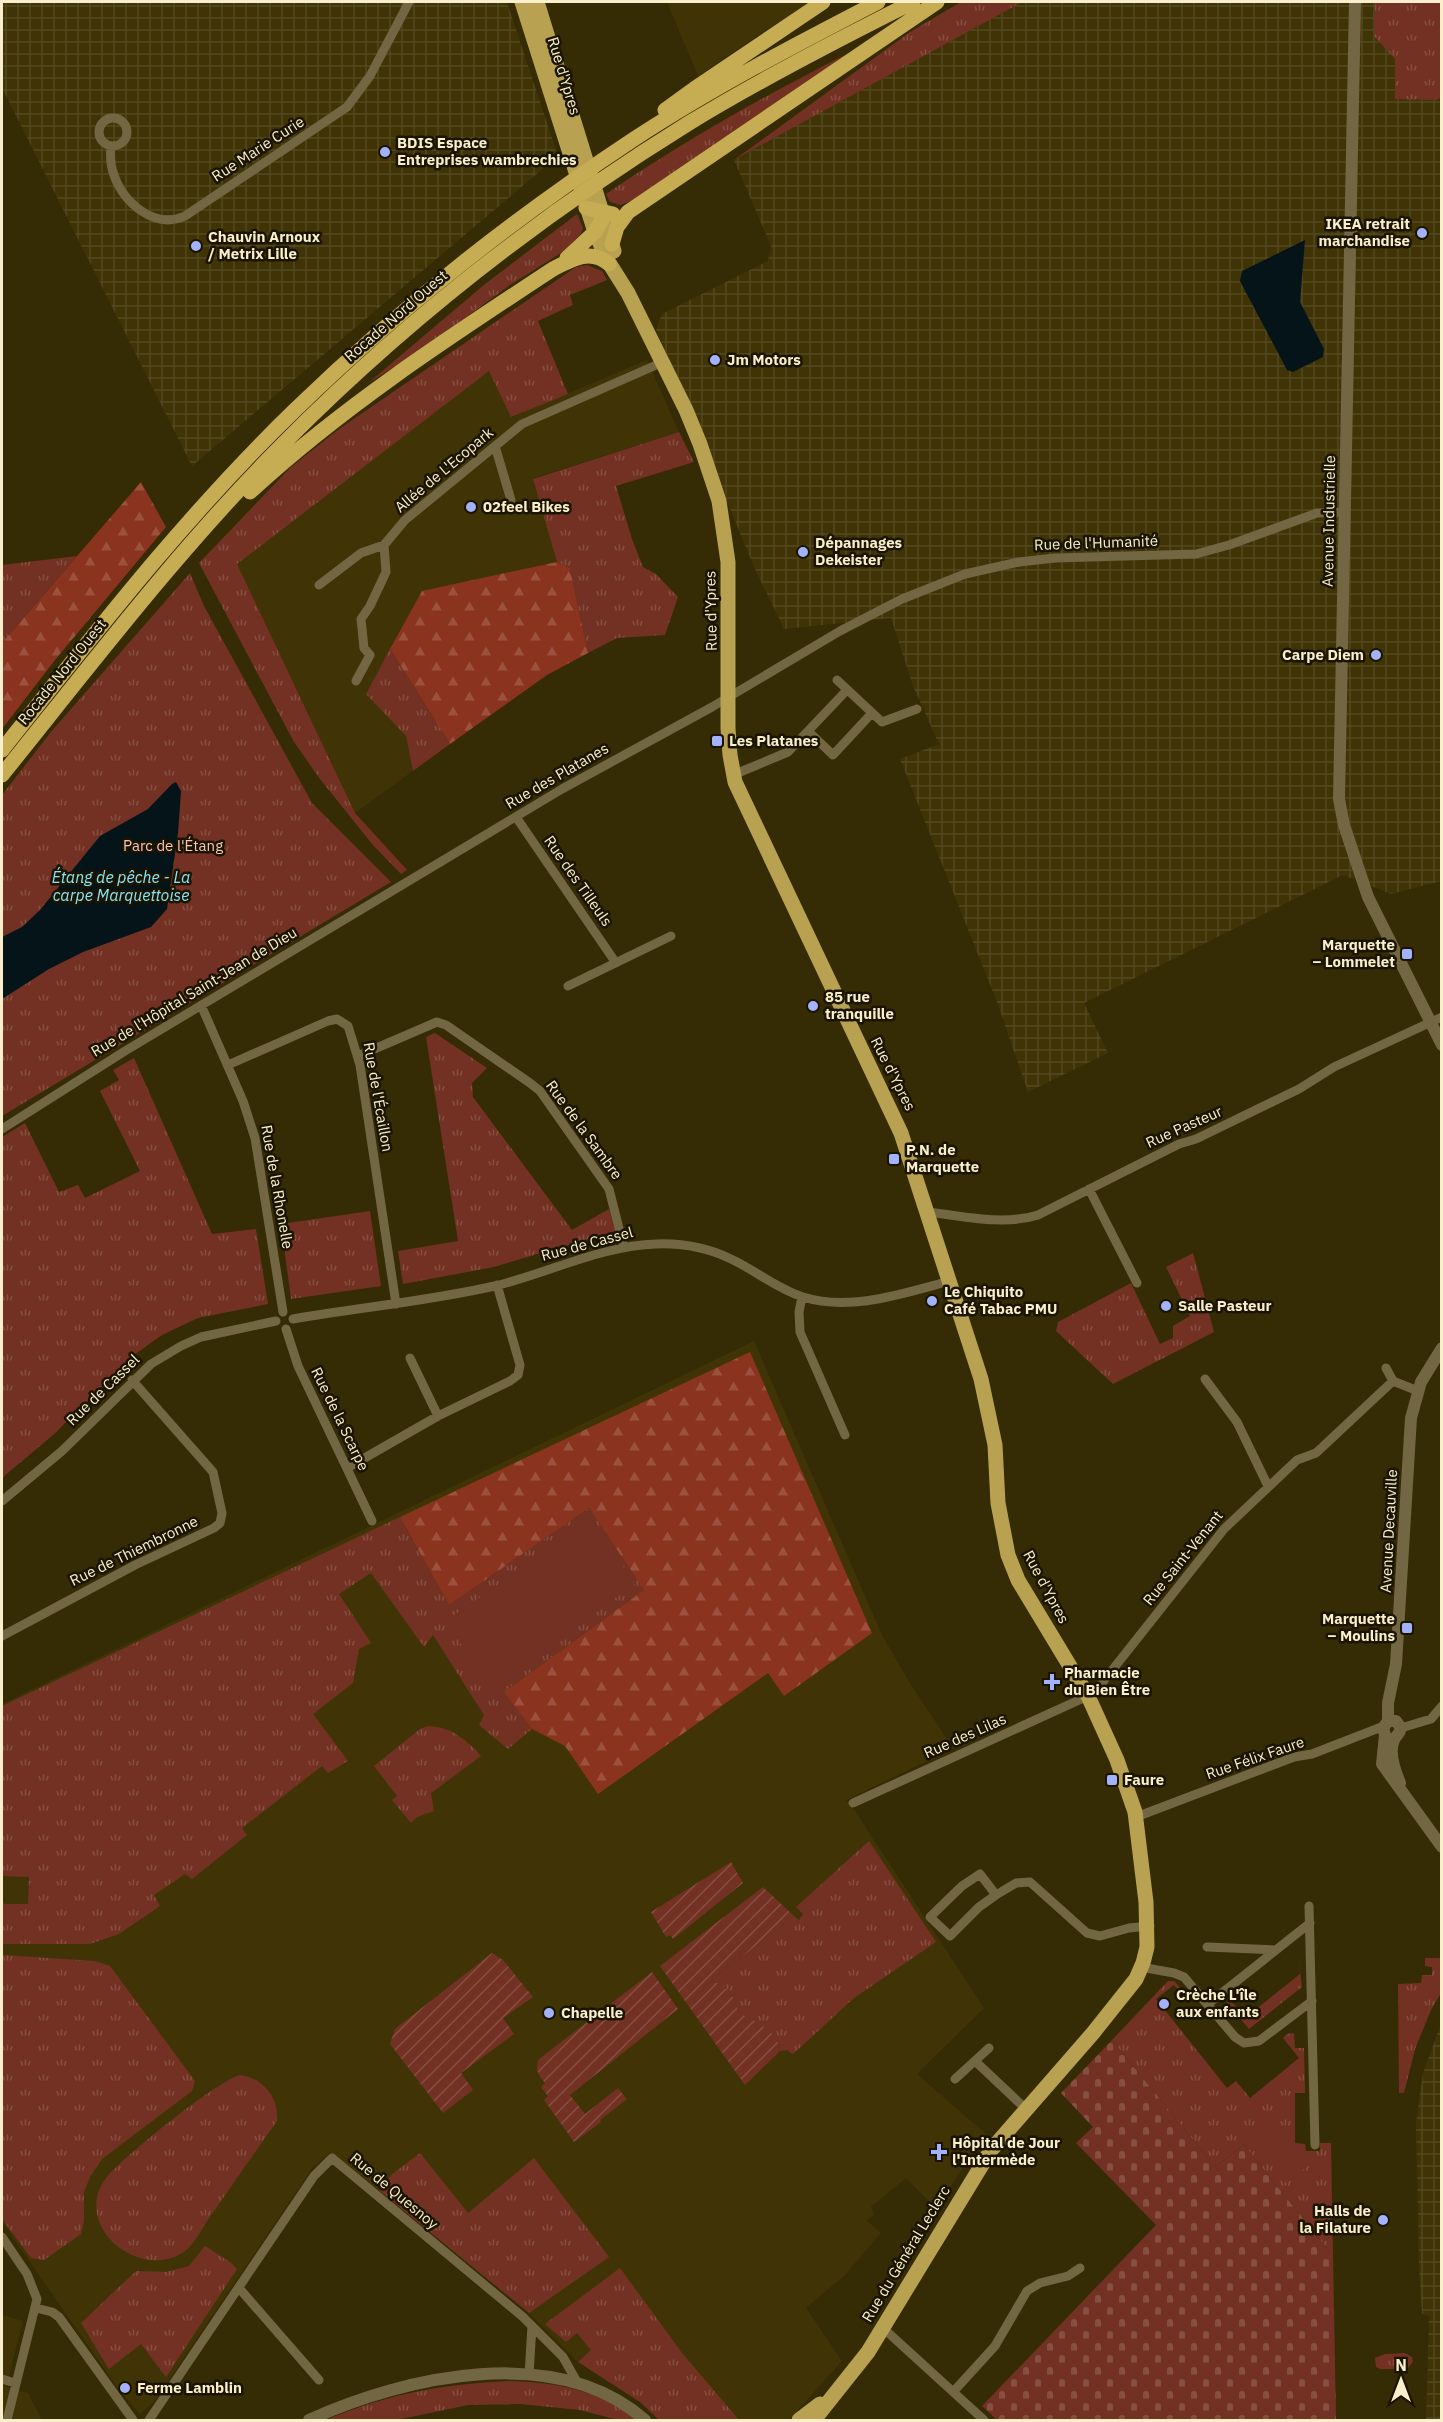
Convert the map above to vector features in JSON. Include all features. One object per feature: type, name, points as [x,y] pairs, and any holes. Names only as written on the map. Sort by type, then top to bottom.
[{"type":"highway","points":[[633,140],[682,97],[824,2]]},
{"type":"highway","name":"Rocade Nord Ouest","points":[[2,775],[208,526],[284,443],[378,353],[473,274],[554,213],[611,164],[633,140],[753,68],[878,2]]},
{"type":"highway","name":"Rocade Nord Ouest","points":[[2,750],[161,556],[279,425],[380,331],[466,258],[549,197],[912,2]]},
{"type":"highway","points":[[612,244],[617,227],[628,212],[937,2]]},
{"type":"highway","points":[[586,208],[603,214],[628,212]]},
{"type":"highway","points":[[553,269],[596,232],[603,214]]},
{"type":"highway","points":[[208,526],[309,439],[363,398],[553,269],[570,260],[588,255],[599,257],[609,264]]},
{"type":"main road","name":"Rue d'Ypres","points":[[522,2],[586,208],[609,264],[628,293],[694,428],[721,509],[728,562],[729,745],[734,775],[741,796],[837,1002],[897,1123],[977,1365],[992,1426],[999,1510],[1008,1555],[1018,1580],[1088,1696],[1117,1760],[1136,1817],[1143,1871]]},
{"type":"main road","name":"Rue d'Ypres","points":[[537,2],[628,293]]},
{"type":"main road","name":"Rue du Général Leclerc","points":[[814,2421],[843,2385],[883,2328],[981,2165],[1002,2135],[1093,2033],[1146,1968],[1150,1926],[1143,1871]]},
{"type":"main road","name":"Rue du Général Leclerc","points":[[808,2421],[843,2385]]},
{"type":"main road","points":[[799,2421],[843,2385]]},
{"type":"street","name":"Rue Marie Curie","points":[[111,146],[111,164],[115,178],[134,206],[148,215],[164,219],[184,216],[347,107],[370,76],[409,2]]},
{"type":"street","name":"Avenue Industrielle","points":[[1355,2],[1340,808],[1368,897],[1429,1022]]},
{"type":"street","name":"Allée de L'Ecopark","points":[[384,545],[405,520],[522,424],[663,362]]},
{"type":"street","points":[[495,446],[511,500]]},
{"type":"street","name":"Rue de l'Humanité","points":[[729,697],[883,608],[965,574],[1046,558],[1196,554],[1229,545],[1317,513],[1344,512]]},
{"type":"street","points":[[319,585],[361,553],[384,545],[386,572],[370,606],[361,619],[364,648],[370,655],[356,681]]},
{"type":"street","points":[[837,680],[882,722],[917,709]]},
{"type":"street","points":[[734,775],[781,757],[809,732],[847,690]]},
{"type":"street","name":"Rue des Platanes","points":[[404,884],[593,771],[729,697]]},
{"type":"street","points":[[809,732],[833,755],[872,713]]},
{"type":"street","name":"Rue des Tilleuls","points":[[516,817],[616,963]]},
{"type":"street","name":"Rue de l'Hôpital Saint-Jean de Dieu","points":[[2,1129],[201,1005],[404,884]]},
{"type":"street","points":[[568,986],[671,936]]},
{"type":"street","name":"Rue de la Rhonelle","points":[[201,1005],[248,1112],[255,1138],[283,1312]]},
{"type":"street","name":"Rue Pasteur","points":[[928,1212],[1000,1220],[1038,1215],[1179,1144],[1196,1139],[1289,1094],[1334,1067],[1442,1017]]},
{"type":"street","name":"Rue de l'Écaillon","points":[[228,1065],[328,1021],[337,1019],[348,1026],[358,1056],[396,1304]]},
{"type":"street","name":"Rue de la Sambre","points":[[358,1056],[437,1022],[446,1025],[530,1083],[540,1091],[609,1189],[624,1248]]},
{"type":"street","points":[[1429,1022],[1442,1045]]},
{"type":"street","points":[[1089,1189],[1137,1283]]},
{"type":"street","name":"Rue de Cassel","points":[[293,1319],[396,1304],[497,1285],[624,1248],[666,1244],[704,1249],[732,1259],[802,1297],[833,1302],[882,1298],[950,1281]]},
{"type":"street","points":[[347,1468],[438,1416],[510,1382],[520,1370],[497,1285]]},
{"type":"street","points":[[802,1297],[799,1320],[802,1337],[845,1435]]},
{"type":"street","points":[[283,1312],[289,1313],[293,1319],[292,1324],[286,1329],[280,1328],[276,1321],[278,1315],[283,1312]]},
{"type":"street","name":"Rue de Cassel","points":[[2,1501],[62,1450],[151,1364],[191,1341],[221,1332],[276,1321]]},
{"type":"street","name":"Rue de la Scarpe","points":[[286,1329],[295,1360],[372,1521]]},
{"type":"street","name":"Avenue Decauville","points":[[1391,1730],[1388,1703],[1396,1664],[1410,1428],[1418,1391],[1425,1374],[1442,1348]]},
{"type":"street","points":[[410,1358],[438,1416]]},
{"type":"street","points":[[1386,1368],[1393,1381],[1418,1391]]},
{"type":"street","points":[[1205,1379],[1237,1422],[1268,1486]]},
{"type":"street","name":"Rue de Thiembronne","points":[[2,1636],[135,1565],[214,1528],[220,1522],[222,1513],[213,1472],[132,1380]]},
{"type":"street","name":"Rue Saint-Venant","points":[[1088,1696],[1098,1688],[1224,1529],[1299,1458],[1316,1452],[1393,1381]]},
{"type":"street","name":"Rue des Lilas","points":[[854,1803],[1088,1696]]},
{"type":"street","name":"Rue Félix Faure","points":[[1136,1817],[1294,1757],[1427,1721],[1442,1706]]},
{"type":"street","points":[[1391,1730],[1393,1763],[1405,1795],[1442,1847]]},
{"type":"street","points":[[996,1895],[980,1874],[962,1886],[930,1917],[950,1936],[979,1907],[996,1895],[1016,1882],[1030,1882],[1091,1934],[1101,1936],[1129,1928],[1150,1926]]},
{"type":"street","points":[[1309,1906],[1315,2145]]},
{"type":"street","points":[[1208,2004],[1310,1923]]},
{"type":"street","points":[[1207,1947],[1276,1950]]},
{"type":"street","points":[[1146,1968],[1180,1974],[1239,2041],[1250,2043],[1259,2041],[1312,2001]]},
{"type":"street","points":[[955,2079],[989,2048]]},
{"type":"street","points":[[975,2061],[1026,2109]]},
{"type":"street","name":"Rue de Quesnoy","points":[[149,2421],[314,2176],[332,2158],[532,2326]]},
{"type":"street","points":[[2,2237],[32,2282],[36,2294],[36,2308],[7,2421]]},
{"type":"street","points":[[954,2391],[995,2346],[1027,2291],[1040,2283],[1068,2276],[1080,2268]]},
{"type":"street","points":[[239,2288],[319,2380]]},
{"type":"street","points":[[36,2308],[52,2312],[59,2317],[133,2421]]},
{"type":"street","points":[[532,2326],[560,2353],[577,2382]]},
{"type":"street","points":[[528,2375],[533,2336],[532,2326]]},
{"type":"street","points":[[883,2328],[984,2421]]},
{"type":"street","points":[[309,2421],[369,2396],[415,2385],[465,2377],[528,2375],[577,2382],[616,2399],[645,2421]]},
{"type":"street","points":[[2,2379],[15,2383]]},
{"type":"shaded area","points":[[2,2],[507,2],[558,156],[192,466],[2,88]]},
{"type":"shaded area","points":[[667,2],[817,2],[770,27],[698,76]]},
{"type":"shaded area","points":[[1022,2],[1441,2],[1441,881],[1391,894],[1343,875],[1084,1003],[1108,1053],[1028,1092],[997,1002],[900,759],[939,744],[913,686],[891,618],[784,629],[754,567],[656,329],[662,314],[768,261],[771,246],[734,160]]},
{"type":"shaded area","points":[[647,360],[679,432],[533,478],[557,562],[422,592],[366,694],[406,736],[413,771],[355,813],[237,564],[332,488],[489,371],[512,417]]},
{"type":"shaded area","points":[[754,1341],[882,1635],[911,1685],[953,1748],[846,1800],[984,2008],[917,2074],[986,2134],[936,2208],[906,2178],[871,2207],[874,2214],[867,2221],[881,2233],[844,2276],[806,2308],[842,2361],[789,2420],[659,2420],[640,2402],[578,2362],[529,2313],[331,2152],[313,2167],[154,2402],[140,2414],[117,2387],[2,2222],[2,1704]]},
{"type":"shaded area","points":[[1441,2024],[1442,2420],[1426,2420],[1429,2316],[1422,2314],[1416,2122],[1423,2073]]},
{"type":"shaded area","points":[[2,2315],[23,2321],[6,2387],[28,2393],[42,2420],[2,2420]]},
{"type":"green space","points":[[961,2],[1022,2],[734,160],[910,32]]},
{"type":"green space","points":[[1375,2],[1441,2],[1441,97],[1437,100],[1395,99],[1395,59],[1374,36]]},
{"type":"green space","points":[[849,53],[631,201],[620,205],[610,202],[606,194],[695,137]]},
{"type":"green space","points":[[577,214],[583,228],[581,234],[564,251],[510,285],[421,350],[367,384],[485,284]]},
{"type":"green space","points":[[587,265],[602,271],[607,280],[570,295],[573,305],[538,321],[568,394],[511,417],[489,371],[237,564],[355,813],[407,870],[401,874],[372,844],[320,779],[294,742],[199,563],[291,467],[339,429],[576,267]]},
{"type":"green space","points":[[679,432],[694,462],[616,486],[643,567],[656,574],[678,597],[665,635],[617,638],[588,653],[570,568],[557,562],[533,479]]},
{"type":"green space","points":[[141,482],[166,527],[55,660],[2,729],[2,643]]},
{"type":"green space","points":[[77,556],[2,643],[2,565]]},
{"type":"green space","points":[[557,562],[570,568],[588,653],[547,675],[450,744],[390,649],[422,591]]},
{"type":"green space","name":"Parc de l'Étang","points":[[190,573],[204,606],[312,803],[391,882],[2,1116],[2,795],[50,733]]},
{"type":"green space","points":[[390,649],[450,744],[413,771],[406,736],[366,694]]},
{"type":"green space","points":[[435,1033],[487,1068],[472,1083],[473,1097],[572,1230],[609,1209],[615,1231],[494,1267],[403,1284],[398,1251],[458,1241],[426,1037]]},
{"type":"green space","points":[[134,1058],[212,1234],[256,1229],[268,1304],[198,1318],[162,1335],[134,1355],[53,1435],[2,1478],[2,1137],[25,1123],[59,1192],[78,1185],[85,1198],[140,1171],[100,1091],[119,1080],[113,1070]]},
{"type":"green space","points":[[370,1211],[381,1286],[291,1299],[281,1224]]},
{"type":"green space","points":[[1193,1253],[1214,1332],[1113,1384],[1056,1331],[1058,1322],[1131,1283],[1160,1344],[1173,1338],[1173,1326],[1190,1316],[1166,1267]]},
{"type":"green space","points":[[750,1352],[872,1633],[784,1696],[768,1673],[598,1794],[565,1746],[532,1729],[504,1692],[644,1590],[589,1508],[449,1605],[400,1517]]},
{"type":"green space","points":[[589,1508],[644,1590],[505,1691],[532,1729],[508,1749],[479,1725],[484,1715],[433,1635],[424,1647],[371,1573],[339,1594],[371,1643],[359,1649],[353,1683],[313,1714],[348,1761],[328,1773],[322,1766],[242,1828],[247,1835],[192,1879],[185,1874],[154,1895],[160,1906],[119,1934],[90,1944],[2,1944],[2,1900],[4,1904],[28,1904],[29,1877],[2,1876],[2,1706],[400,1517],[449,1605]]},
{"type":"green space","points":[[591,1519],[635,1584],[490,1689],[446,1621]]},
{"type":"green space","points":[[428,1726],[451,1731],[481,1756],[431,1793],[434,1811],[417,1817],[411,1823],[392,1800],[397,1796],[374,1766],[420,1729]]},
{"type":"green space","points":[[869,1841],[936,1942],[854,1998],[793,2054],[787,2050],[780,2051],[779,2044],[739,2013],[727,1989],[712,1980],[794,1916],[799,1920],[803,1914],[796,1907]]},
{"type":"green space","points":[[731,1862],[743,1883],[673,1939],[670,1935],[666,1937],[651,1912]]},
{"type":"green space","points":[[763,1887],[794,1916],[712,1980],[727,1989],[739,2013],[765,2028],[775,2037],[778,2044],[780,2051],[745,2085],[660,1966]]},
{"type":"green space","points":[[492,1953],[503,1960],[533,1997],[503,2018],[514,2034],[461,2073],[473,2090],[443,2113],[390,2044],[395,2029]]},
{"type":"green space","points":[[2,1955],[95,1961],[110,1966],[195,2081],[192,2091],[102,2159],[90,2177],[84,2192],[84,2220],[81,2234],[44,2260],[31,2258],[2,2219]]},
{"type":"green space","points":[[1425,1958],[1441,1958],[1441,1993],[1431,2010],[1415,2049],[1404,2093],[1399,2093],[1398,1984],[1421,1983],[1422,1975],[1432,1975],[1432,1967],[1425,1966]]},
{"type":"green space","points":[[1299,1962],[1302,1987],[1249,2029],[1227,2003],[1230,2000],[1245,2018],[1300,1974]]},
{"type":"green space","points":[[652,1972],[678,2009],[570,2095],[585,2114],[618,2088],[627,2099],[574,2142],[544,2100],[548,2096],[541,2087],[545,2083],[537,2069],[539,2059]]},
{"type":"green space","points":[[1168,1981],[1174,1981],[1187,1995],[1184,1997],[1174,1985],[1156,1999],[1227,2088],[1236,2081],[1250,2098],[1299,2058],[1283,2038],[1287,2034],[1294,2033],[1295,2048],[1304,2048],[1305,2093],[1295,2093],[1295,2143],[1305,2144],[1306,2151],[1320,2151],[1320,2143],[1331,2143],[1333,2256],[1244,2145],[1215,2167],[1112,2040]]},
{"type":"green space","points":[[1112,2040],[1215,2167],[1244,2145],[1333,2256],[1336,2420],[997,2420],[982,2406],[1156,2225],[1076,2143],[1093,2127],[1061,2093]]},
{"type":"green space","points":[[240,2075],[256,2080],[268,2090],[275,2104],[277,2121],[189,2248],[170,2258],[154,2260],[137,2257],[122,2250],[110,2239],[101,2225],[96,2210],[98,2193],[104,2180],[131,2153],[171,2120],[212,2090]]},
{"type":"green space","points":[[1268,2115],[1308,2166],[1286,2183],[1246,2132]]},
{"type":"green space","points":[[420,2153],[468,2213],[534,2158],[609,2257],[529,2313],[380,2191],[390,2176]]},
{"type":"green space","points":[[205,2246],[237,2269],[166,2377],[141,2344],[109,2369],[81,2323],[136,2271],[166,2272],[189,2266]]},
{"type":"green space","points":[[620,2268],[682,2353],[739,2420],[659,2420],[640,2402],[578,2362],[591,2350],[577,2333],[566,2342],[545,2324]]},
{"type":"green space","points":[[1405,2353],[1412,2357],[1413,2362],[1407,2369],[1376,2367],[1375,2358],[1385,2354]]},
{"type":"green space","points":[[509,2381],[543,2383],[576,2390],[608,2401],[636,2420],[618,2420],[580,2410],[520,2404],[468,2405],[397,2420],[326,2420],[371,2403],[416,2392]]},
{"type":"water","points":[[1305,240],[1300,302],[1324,349],[1323,357],[1293,372],[1287,370],[1240,281],[1242,271]]},
{"type":"water","name":"Étang de pêche - La carpe Marquettoise","points":[[176,782],[181,791],[178,833],[167,909],[151,927],[83,952],[49,969],[2,999],[2,937],[22,927],[40,910],[100,836],[148,809]]},
{"type":"place","name":"BDIS Espace Entreprises wambrechies","points":[[385,152]]},
{"type":"place","name":"IKEA retrait marchandise","points":[[1422,233]]},
{"type":"place","name":"Chauvin Arnoux / Metrix Lille","points":[[196,246]]},
{"type":"place","name":"Jm Motors","points":[[715,360]]},
{"type":"place","name":"02feel Bikes","points":[[471,507]]},
{"type":"place","name":"Dépannages Dekeister","points":[[803,552]]},
{"type":"place","name":"Carpe Diem","points":[[1376,655]]},
{"type":"place","name":"Les Platanes","points":[[717,741]]},
{"type":"place","name":"Marquette – Lommelet","points":[[1407,954]]},
{"type":"place","name":"85 rue tranquille","points":[[813,1006]]},
{"type":"place","name":"P.N. de Marquette","points":[[894,1159]]},
{"type":"place","name":"Le Chiquito Café Tabac PMU","points":[[932,1301]]},
{"type":"place","name":"Salle Pasteur","points":[[1166,1306]]},
{"type":"place","name":"Marquette – Moulins","points":[[1407,1628]]},
{"type":"place","name":"Pharmacie du Bien Être","points":[[1052,1682]]},
{"type":"place","name":"Faure","points":[[1112,1780]]},
{"type":"place","name":"Crèche L'île aux enfants","points":[[1164,2004]]},
{"type":"place","name":"Chapelle","points":[[549,2013]]},
{"type":"place","name":"Hôpital de Jour l'Intermède","points":[[939,2152]]},
{"type":"place","name":"Halls de la Filature","points":[[1383,2220]]},
{"type":"place","name":"Ferme Lamblin","points":[[125,2388]]}]
